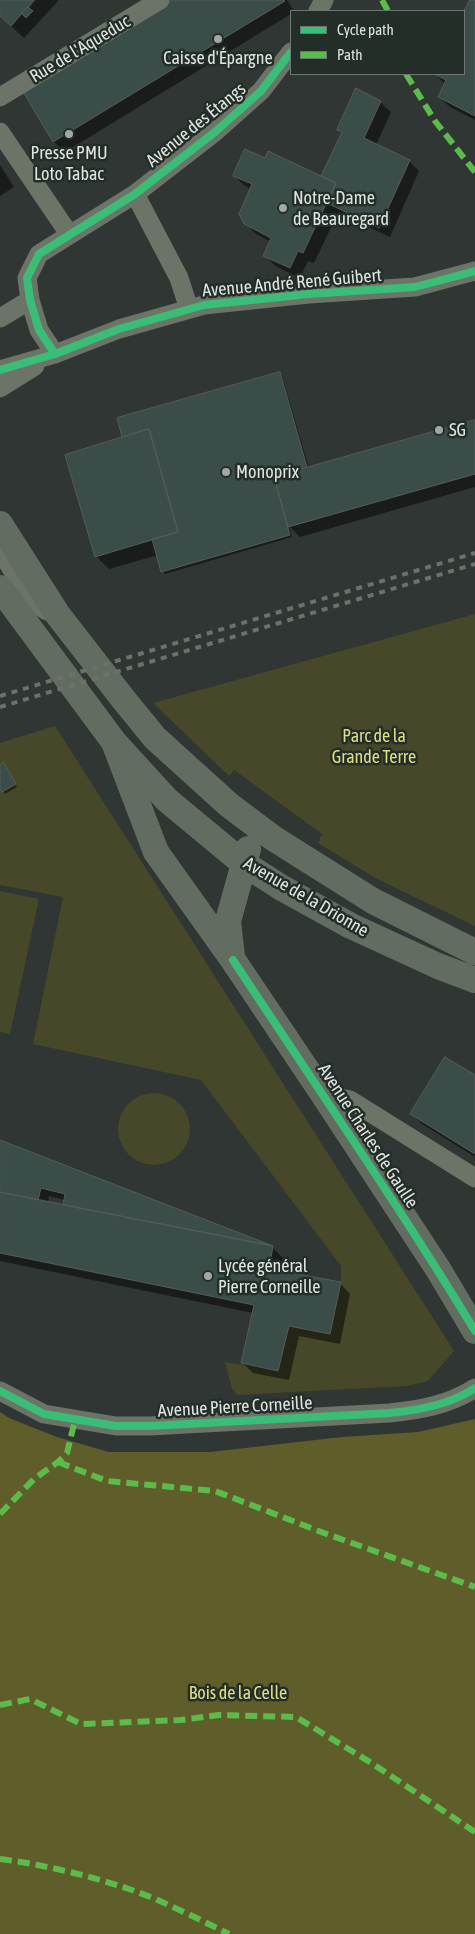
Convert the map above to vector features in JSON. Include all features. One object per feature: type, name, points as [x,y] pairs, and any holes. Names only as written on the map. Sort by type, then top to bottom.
[{"type":"main road","name":"Avenue de la Drionne","points":[[0,524],[58,615],[124,700],[155,738],[229,805],[256,826],[373,901],[475,952]]},
{"type":"main road","points":[[0,588],[114,742]]},
{"type":"main road","name":"Avenue de la Drionne","points":[[114,742],[167,800],[244,864],[282,888],[351,926],[438,966],[475,980]]},
{"type":"main road","name":"Avenue Charles de Gaulle","points":[[114,742],[156,852],[233,960],[323,1094],[438,1269],[475,1330]]},
{"type":"main road","points":[[156,852],[180,811],[229,805]]},
{"type":"main road","name":"Avenue Charles de Gaulle","points":[[233,960],[228,921],[256,826]]},
{"type":"street","name":"Rue de l'Aqueduc","points":[[0,97],[160,0]]},
{"type":"street","name":"Avenue des Étangs","points":[[56,354],[39,330],[26,278],[39,254],[135,194],[215,132],[261,91],[290,53]]},
{"type":"street","points":[[0,132],[69,234]]},
{"type":"street","points":[[135,194],[179,278],[189,308]]},
{"type":"street","name":"Avenue André René Guibert","points":[[0,370],[56,354],[119,329],[189,308],[244,299],[415,287],[475,271]]},
{"type":"street","points":[[0,318],[30,300]]},
{"type":"street","name":"Avenue André René Guibert","points":[[0,388],[56,354]]},
{"type":"street","points":[[0,551],[34,602],[44,610],[58,615]]},
{"type":"street","points":[[323,1094],[350,1100],[475,1178]]},
{"type":"street","name":"Avenue Pierre Corneille","points":[[0,1391],[44,1414],[116,1426],[150,1426],[380,1414],[420,1410],[444,1403],[475,1388]]},
{"type":"green space","name":"Parc de la Grande Terre","points":[[475,614],[475,926],[377,879],[318,843],[322,834],[234,770],[229,776],[153,703]]},
{"type":"green space","points":[[55,726],[454,1351],[428,1381],[407,1386],[237,1395],[232,1389],[225,1362],[278,1371],[289,1326],[330,1334],[341,1282],[341,1266],[201,1080],[33,1044],[63,897],[0,885],[0,743]]},
{"type":"green space","points":[[0,891],[39,899],[10,1034],[0,1032]]},
{"type":"green space","points":[[161,1093],[180,1103],[188,1115],[190,1129],[188,1143],[180,1155],[168,1163],[147,1165],[128,1155],[120,1143],[118,1122],[128,1103],[140,1095]]},
{"type":"green space","name":"Bois de la Celle","points":[[0,1412],[9,1418],[57,1437],[109,1452],[210,1452],[342,1437],[418,1432],[475,1419],[475,1934],[0,1934]]},
{"type":"building","points":[[0,0],[34,0],[11,26],[0,16]]},
{"type":"building","points":[[172,0],[285,1],[53,142],[22,90]]},
{"type":"building","points":[[470,0],[475,0],[475,116],[438,97],[446,80],[436,75],[465,75],[465,10]]},
{"type":"building","points":[[28,7],[33,11],[26,18],[22,14]]},
{"type":"building","points":[[356,88],[381,101],[364,138],[410,160],[379,228],[327,203],[336,183],[321,176],[342,132],[337,130]]},
{"type":"building","name":"Notre-Dame de Beauregard","points":[[245,149],[265,158],[268,151],[336,183],[303,253],[298,251],[290,268],[263,256],[271,238],[244,224],[239,214],[252,184],[233,176]]},
{"type":"building","name":"Monoprix","points":[[280,372],[307,467],[274,477],[290,535],[161,572],[152,539],[178,532],[149,429],[122,437],[117,418]]},
{"type":"building","points":[[475,420],[475,474],[288,527],[274,477]]},
{"type":"building","points":[[149,429],[178,532],[95,557],[65,455]]},
{"type":"building","points":[[4,763],[16,784],[2,792],[0,789],[0,766]]},
{"type":"building","points":[[445,1057],[475,1075],[475,1154],[410,1114]]},
{"type":"building","points":[[0,1140],[273,1246],[63,1205],[65,1194],[41,1188],[38,1200],[0,1192]]},
{"type":"building","name":"Lycée général Pierre Corneille","points":[[0,1192],[273,1246],[269,1269],[341,1282],[330,1334],[289,1326],[278,1371],[241,1363],[254,1305],[0,1253]]},
{"type":"railway","points":[[0,696],[475,553]]},
{"type":"railway","points":[[0,707],[475,564]]},
{"type":"marked path","points":[[382,0],[387,10]]},
{"type":"marked path","points":[[407,75],[435,121],[475,172]]},
{"type":"marked path","points":[[0,1514],[34,1479],[67,1453],[75,1420]]},
{"type":"marked path","points":[[58,1462],[107,1481],[215,1491],[324,1533],[475,1587]]},
{"type":"marked path","points":[[0,1705],[30,1699],[81,1724],[181,1720],[219,1715],[296,1717],[373,1764],[475,1832]]},
{"type":"marked path","points":[[0,1859],[61,1870],[120,1886],[162,1902],[229,1934]]},
{"type":"cycle path","points":[[55,354],[39,330],[30,300],[27,278],[39,254],[135,194],[215,132],[261,91],[290,53]]},
{"type":"cycle path","points":[[0,370],[55,354],[119,329],[204,305],[309,294],[415,287],[475,271]]},
{"type":"cycle path","points":[[233,960],[386,1190],[475,1331]]},
{"type":"cycle path","points":[[0,1391],[44,1414],[116,1426],[150,1426],[400,1412],[444,1403],[475,1388]]},
{"type":"place","name":"Caisse d'Épargne","points":[[218,39]]},
{"type":"place","name":"Presse PMU Loto Tabac","points":[[69,134]]},
{"type":"place","name":"Notre-Dame de Beauregard","points":[[283,208]]},
{"type":"place","name":"SG","points":[[439,430]]},
{"type":"place","name":"Monoprix","points":[[226,472]]},
{"type":"place","name":"Lycée général Pierre Corneille","points":[[208,1276]]}]
